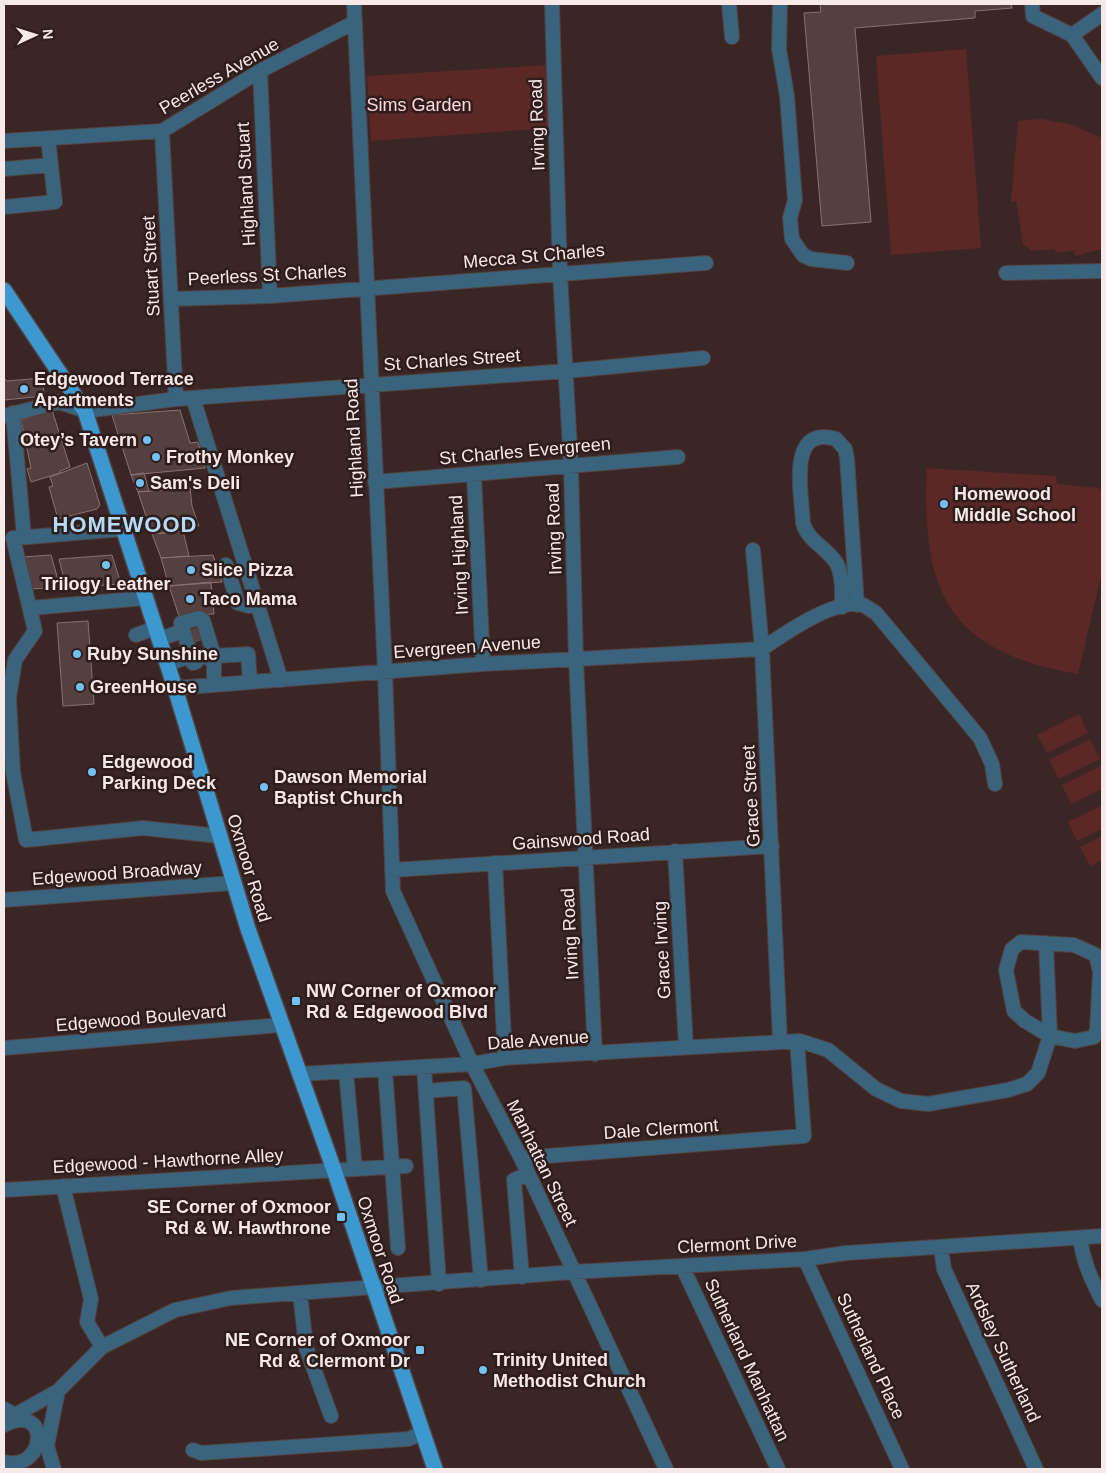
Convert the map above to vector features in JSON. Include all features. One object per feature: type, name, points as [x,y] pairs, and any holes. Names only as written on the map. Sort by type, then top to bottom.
[{"type":"main road","name":"Oxmoor Road","points":[[4,290],[85,411],[175,688],[233,883],[281,1025],[334,1170],[435,1469]]},
{"type":"street","name":"Highland Road","points":[[354,4],[385,672],[392,870]]},
{"type":"street","name":"Irving Road","points":[[552,4],[560,274],[571,466],[576,660],[596,1054]]},
{"type":"street","points":[[729,4],[732,37]]},
{"type":"street","points":[[780,4],[779,49],[788,96],[794,200],[790,218],[792,239],[803,255],[811,259],[847,263]]},
{"type":"street","points":[[1032,4],[1033,16],[1072,35],[1102,78]]},
{"type":"street","points":[[1072,35],[1102,14]]},
{"type":"street","name":"Peerless Avenue","points":[[4,141],[162,131],[260,71],[355,22]]},
{"type":"street","name":"Highland Stuart","points":[[260,71],[270,296]]},
{"type":"street","name":"Stuart Street","points":[[162,131],[176,399]]},
{"type":"street","points":[[4,207],[55,202],[48,138]]},
{"type":"street","points":[[4,169],[51,165]]},
{"type":"street","name":"Mecca St Charles","points":[[366,288],[706,263]]},
{"type":"street","points":[[1006,273],[1102,271]]},
{"type":"street","name":"Peerless St Charles","points":[[171,299],[270,296],[366,288]]},
{"type":"street","name":"St Charles Street","points":[[85,411],[176,399],[566,371],[702,358]]},
{"type":"street","points":[[193,398],[281,680]]},
{"type":"street","points":[[85,411],[59,402],[8,414],[14,538],[35,631],[9,661],[13,772],[26,840],[143,828],[219,836]]},
{"type":"street","points":[[818,438],[836,439],[845,449],[847,458],[850,606],[836,563],[805,532],[803,523],[800,457],[806,444],[818,438]]},
{"type":"street","name":"St Charles Evergreen","points":[[375,482],[678,457]]},
{"type":"street","name":"Irving Highland","points":[[474,475],[483,664]]},
{"type":"street","points":[[14,538],[123,529]]},
{"type":"street","name":"Grace Street","points":[[753,550],[762,649],[780,1041]]},
{"type":"street","points":[[226,565],[238,603],[249,606],[258,604]]},
{"type":"street","points":[[30,608],[146,598]]},
{"type":"street","points":[[762,649],[794,627],[850,606],[862,605],[876,613],[980,738],[992,764],[994,784]]},
{"type":"street","points":[[136,634],[193,634]]},
{"type":"street","points":[[193,634],[214,685]]},
{"type":"street","points":[[193,634],[202,658]]},
{"type":"street","name":"Evergreen Avenue","points":[[175,688],[483,664],[762,649]]},
{"type":"street","points":[[167,664],[202,658],[248,654],[250,682]]},
{"type":"street","name":"Gainswood Road","points":[[392,870],[772,846]]},
{"type":"street","name":"Grace Irving","points":[[675,851],[686,1047]]},
{"type":"street","points":[[495,863],[505,1058]]},
{"type":"street","name":"Manhattan Street","points":[[392,870],[393,891],[472,1064],[521,1158],[666,1469]]},
{"type":"street","name":"Edgewood Broadway","points":[[4,900],[233,883]]},
{"type":"street","points":[[1021,942],[1074,945],[1096,955],[1100,972],[1097,1030],[1094,1037],[1075,1041],[1050,1036],[1025,1021],[1014,1011],[1006,970],[1012,949],[1021,942]]},
{"type":"street","points":[[1046,943],[1050,1036]]},
{"type":"street","name":"Edgewood Boulevard","points":[[4,1048],[281,1025]]},
{"type":"street","name":"Dale Avenue","points":[[299,1074],[472,1064],[505,1058],[797,1041],[816,1044],[828,1050],[853,1072],[884,1093],[901,1101],[928,1104],[1027,1084],[1038,1073],[1050,1036]]},
{"type":"street","name":"Dale Clermont","points":[[521,1158],[804,1136],[797,1041]]},
{"type":"street","points":[[424,1067],[439,1284]]},
{"type":"street","points":[[385,1069],[399,1166],[398,1248]]},
{"type":"street","points":[[346,1072],[356,1169]]},
{"type":"street","points":[[426,1091],[464,1088],[481,1280]]},
{"type":"street","points":[[334,1170],[399,1166]]},
{"type":"street","name":"Edgewood - Hawthorne Alley","points":[[4,1190],[334,1170]]},
{"type":"street","points":[[522,1277],[514,1180],[528,1174]]},
{"type":"street","points":[[62,1186],[91,1299],[87,1322],[102,1347]]},
{"type":"street","name":"Clermont Drive","points":[[10,1417],[58,1391],[102,1347],[175,1310],[231,1298],[439,1284],[573,1272],[805,1259],[846,1253],[1102,1236]]},
{"type":"street","points":[[1080,1238],[1082,1254],[1088,1273],[1102,1300]]},
{"type":"street","name":"Ardsley Sutherland","points":[[941,1248],[944,1269],[1036,1469]]},
{"type":"street","name":"Sutherland Place","points":[[805,1259],[902,1469]]},
{"type":"street","name":"Sutherland Manhattan","points":[[682,1266],[778,1469]]},
{"type":"street","points":[[300,1293],[306,1347],[330,1416]]},
{"type":"street","points":[[4,1462],[20,1468],[33,1459],[43,1446],[58,1391]]},
{"type":"street","points":[[10,1417],[31,1426],[36,1432],[54,1469]]},
{"type":"street","points":[[193,1450],[201,1453],[398,1440],[423,1434]]},
{"type":"green space","points":[[966,49],[981,248],[891,255],[876,56]]},
{"type":"green space","name":"Sims Garden","points":[[548,65],[551,128],[371,141],[367,76]]},
{"type":"green space","points":[[1042,119],[1073,125],[1102,138],[1102,249],[1075,256],[1075,250],[1058,253],[1053,249],[1032,251],[1023,244],[1016,201],[1011,202],[1018,121]]},
{"type":"green space","points":[[927,468],[1056,476],[1057,484],[1099,488],[1102,493],[1102,572],[1078,674],[1034,664],[999,650],[972,632],[952,610],[938,582],[930,550],[926,512]]},
{"type":"green space","points":[[1079,714],[1088,733],[1047,753],[1037,735]]},
{"type":"green space","points":[[1090,739],[1100,759],[1059,779],[1049,760]]},
{"type":"green space","points":[[1102,765],[1102,789],[1071,804],[1062,785]]},
{"type":"green space","points":[[1102,805],[1102,829],[1077,841],[1068,822]]},
{"type":"green space","points":[[1102,836],[1102,860],[1090,866],[1080,847]]},
{"type":"building","points":[[820,4],[1011,4],[1012,8],[975,11],[975,18],[855,28],[871,222],[822,226],[804,13],[821,12]]},
{"type":"building","name":"Edgewood Terrace Apartments","points":[[4,378],[7,381],[43,378],[44,396],[4,400]]},
{"type":"building","points":[[52,410],[70,467],[60,471],[60,473],[31,482],[27,469],[31,468],[21,420]]},
{"type":"building","points":[[180,410],[190,443],[198,442],[205,468],[131,475],[112,415]]},
{"type":"building","points":[[87,463],[100,505],[97,509],[58,519],[49,487],[53,486],[50,477]]},
{"type":"building","points":[[144,473],[149,491],[138,492],[131,475]]},
{"type":"building","points":[[190,488],[192,506],[199,526],[189,527],[190,531],[152,534],[138,492]]},
{"type":"building","points":[[183,531],[189,556],[161,558],[152,534]]},
{"type":"building","points":[[51,555],[60,587],[31,589],[22,557]]},
{"type":"building","points":[[112,555],[121,584],[91,586],[90,580],[65,583],[59,559]]},
{"type":"building","name":"Slice Pizza","points":[[213,555],[222,582],[169,586],[161,558]]},
{"type":"building","points":[[211,582],[214,614],[179,616],[169,586]]},
{"type":"building","points":[[88,621],[94,704],[63,706],[57,623]]},
{"type":"tunnel","points":[[188,638],[201,633]]},
{"type":"place","name":"Edgewood Terrace Apartments","points":[[24,389]]},
{"type":"place","name":"Otey’s Tavern","points":[[147,440]]},
{"type":"place","name":"Frothy Monkey","points":[[156,457]]},
{"type":"place","name":"Sam's Deli","points":[[140,483]]},
{"type":"place","name":"Homewood Middle School","points":[[944,504]]},
{"type":"place","name":"Trilogy Leather","points":[[106,565]]},
{"type":"place","name":"Slice Pizza","points":[[191,570]]},
{"type":"place","name":"Taco Mama","points":[[190,599]]},
{"type":"place","name":"Ruby Sunshine","points":[[77,654]]},
{"type":"place","name":"GreenHouse","points":[[80,687]]},
{"type":"place","name":"Edgewood Parking Deck","points":[[92,772]]},
{"type":"place","name":"Dawson Memorial Baptist Church","points":[[264,787]]},
{"type":"place","name":"NW Corner of Oxmoor Rd & Edgewood Blvd","points":[[296,1001]]},
{"type":"place","name":"SE Corner of Oxmoor Rd & W. Hawthrone","points":[[341,1217]]},
{"type":"place","name":"NE Corner of Oxmoor Rd & Clermont Dr","points":[[420,1350]]},
{"type":"place","name":"Trinity United Methodist Church","points":[[483,1370]]},
{"type":"district","name":"HOMEWOOD","points":[[125,524]]}]
